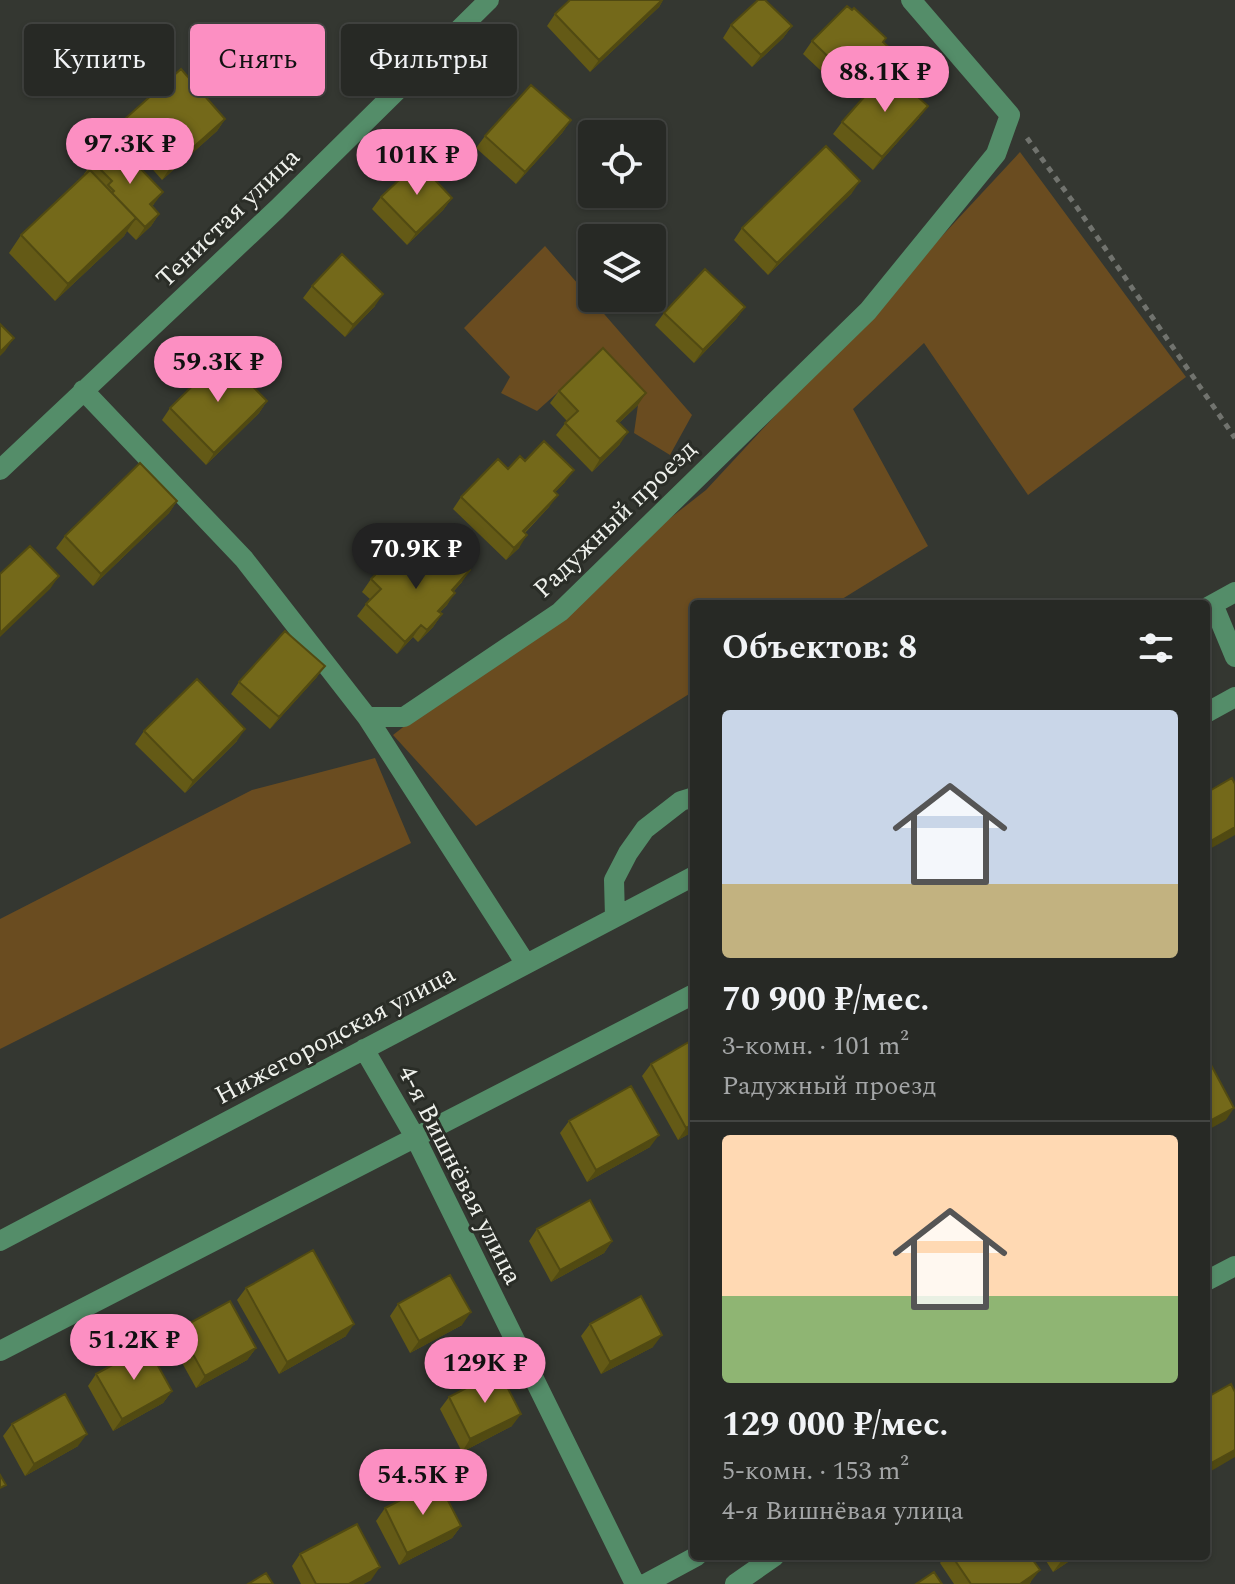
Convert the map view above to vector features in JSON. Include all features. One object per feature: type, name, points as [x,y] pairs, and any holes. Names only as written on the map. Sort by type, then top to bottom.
[{"type":"street","name":"Тенистая улица","points":[[0,470],[277,209],[489,0]]},
{"type":"street","points":[[911,0],[1010,115]]},
{"type":"street","name":"Радужный проезд","points":[[367,717],[404,717],[560,612],[868,311],[996,154],[1010,115]]},
{"type":"street","points":[[83,390],[244,559],[367,717],[526,964]]},
{"type":"street","points":[[1210,605],[1235,592]]},
{"type":"street","points":[[1210,608],[1235,657]]},
{"type":"street","points":[[1210,711],[1235,697]]},
{"type":"street","points":[[615,917],[614,880],[628,853],[645,829],[663,813],[690,798]]},
{"type":"street","name":"Нижегородская улица","points":[[0,1241],[690,878]]},
{"type":"street","points":[[0,1351],[690,996]]},
{"type":"street","name":"4-я Вишнёвая улица","points":[[364,1049],[415,1137],[635,1584]]},
{"type":"street","points":[[1210,1279],[1235,1266]]},
{"type":"street","points":[[645,1584],[690,1560]]},
{"type":"street","points":[[735,1584],[769,1560]]},
{"type":"path","points":[[1010,115],[1235,438]]},
{"type":"shaded area","points":[[1020,152],[1186,377],[1028,495],[924,343],[853,409],[928,546],[840,600],[690,600],[690,693],[476,826],[393,735],[706,490]]},
{"type":"shaded area","points":[[545,246],[578,284],[578,312],[602,312],[692,415],[670,455],[634,433],[638,405],[594,360],[537,411],[501,393],[510,377],[464,328]]},
{"type":"shaded area","points":[[375,758],[411,843],[0,1049],[0,919],[252,790]]},
{"type":"building","points":[[570,0],[662,0],[599,60],[555,14]]},
{"type":"building","points":[[758,0],[765,0],[792,26],[761,55],[731,25]]},
{"type":"building","points":[[847,6],[852,10],[854,8],[886,38],[883,42],[893,51],[858,86],[812,41]]},
{"type":"building","points":[[181,69],[190,79],[190,96],[205,96],[225,119],[170,168],[126,118],[151,96],[174,96],[174,75]]},
{"type":"building","points":[[888,70],[928,106],[882,157],[842,122]]},
{"type":"building","points":[[531,85],[571,120],[525,172],[485,136]]},
{"type":"building","points":[[108,146],[131,171],[137,165],[163,192],[150,204],[159,214],[145,227],[112,193],[114,191],[108,185],[112,181],[93,162]]},
{"type":"building","points":[[826,146],[860,181],[777,263],[742,228]]},
{"type":"building","points":[[418,162],[452,198],[416,233],[381,197]]},
{"type":"building","points":[[90,170],[136,218],[68,284],[21,235]]},
{"type":"building","points":[[342,254],[383,294],[353,325],[312,286]]},
{"type":"building","points":[[705,269],[745,307],[703,350],[664,313]]},
{"type":"building","points":[[0,324],[14,338],[0,352]]},
{"type":"building","points":[[603,348],[646,393],[617,421],[628,432],[600,459],[565,423],[578,411],[559,391]]},
{"type":"building","points":[[223,356],[267,401],[214,453],[170,408]]},
{"type":"building","points":[[544,441],[574,470],[554,491],[558,495],[523,531],[527,535],[514,548],[461,497],[498,459],[508,469],[520,456],[525,461]]},
{"type":"building","points":[[140,463],[177,501],[101,574],[65,536]]},
{"type":"building","points":[[30,546],[59,576],[0,633],[0,574]]},
{"type":"building","points":[[446,547],[470,570],[438,611],[442,614],[427,630],[421,625],[405,642],[366,604],[381,589],[371,579],[391,559],[401,567],[416,552],[430,565]]},
{"type":"building","points":[[285,631],[325,666],[279,717],[239,682]]},
{"type":"building","points":[[197,679],[245,729],[193,781],[144,731]]},
{"type":"building","points":[[1232,778],[1235,784],[1235,827],[1210,841],[1210,791]]},
{"type":"building","points":[[690,1041],[690,1126],[686,1128],[651,1064]]},
{"type":"building","points":[[1210,1066],[1234,1108],[1210,1121]]},
{"type":"building","points":[[631,1086],[659,1135],[596,1170],[569,1121]]},
{"type":"building","points":[[590,1200],[612,1241],[560,1270],[537,1229]]},
{"type":"building","points":[[313,1250],[354,1324],[287,1362],[246,1288]]},
{"type":"building","points":[[450,1275],[471,1312],[419,1341],[398,1304]]},
{"type":"building","points":[[641,1296],[662,1335],[610,1362],[590,1324]]},
{"type":"building","points":[[230,1301],[256,1348],[205,1376],[179,1329]]},
{"type":"building","points":[[147,1346],[172,1391],[122,1419],[96,1374]]},
{"type":"building","points":[[499,1371],[521,1414],[470,1439],[449,1397]]},
{"type":"building","points":[[1231,1384],[1235,1392],[1235,1450],[1210,1464],[1210,1396]]},
{"type":"building","points":[[65,1394],[87,1434],[34,1464],[12,1424]]},
{"type":"building","points":[[438,1481],[461,1526],[407,1553],[385,1508]]},
{"type":"building","points":[[357,1524],[380,1567],[349,1584],[316,1584],[300,1554]]},
{"type":"building","points":[[955,1560],[1033,1560],[1040,1570],[1020,1584],[971,1584]]},
{"type":"building","points":[[934,1572],[942,1584],[916,1584]]},
{"type":"building","points":[[266,1573],[273,1584],[248,1584]]}]
